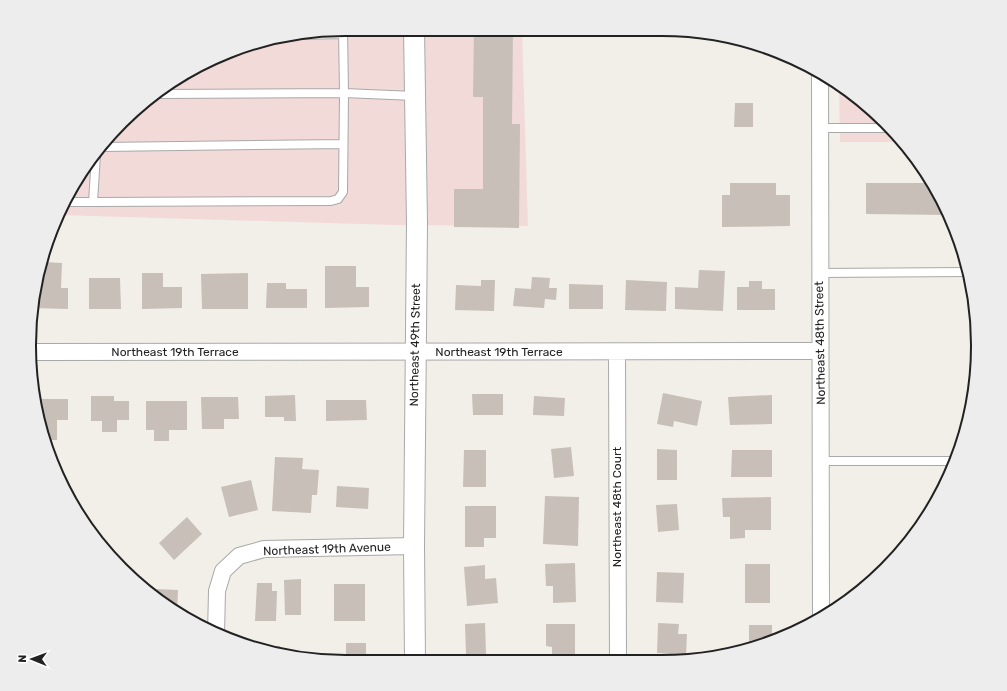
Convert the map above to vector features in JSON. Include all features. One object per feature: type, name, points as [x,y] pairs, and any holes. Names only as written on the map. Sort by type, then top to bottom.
[{"type":"street","name":"Northeast 49th Street","points":[[414,36],[417,224],[414,546],[415,655]]},
{"type":"street","name":"Northeast 48th Street","points":[[820,80],[819,273],[821,611]]},
{"type":"street","name":"Northeast 19th Terrace","points":[[36,352],[820,351]]},
{"type":"street","name":"Northeast 48th Court","points":[[617,352],[618,655]]},
{"type":"street","name":"Northeast 19th Avenue","points":[[216,626],[217,591],[223,571],[239,556],[264,549],[414,546]]},
{"type":"lane","points":[[72,202],[338,200],[343,192],[343,36]]},
{"type":"lane","points":[[166,94],[344,93],[415,96]]},
{"type":"lane","points":[[820,128],[881,128]]},
{"type":"lane","points":[[108,147],[342,144]]},
{"type":"lane","points":[[93,202],[95,163]]},
{"type":"lane","points":[[819,273],[962,272]]},
{"type":"lane","points":[[821,462],[948,461]]},
{"type":"shaded area","points":[[522,36],[528,226],[394,225],[65,215],[77,191],[100,157],[113,141],[141,113],[157,100],[191,77],[246,52],[285,42],[325,37]]},
{"type":"shaded area","points":[[839,92],[866,113],[895,142],[840,142]]},
{"type":"building","points":[[474,36],[513,36],[512,124],[520,124],[519,228],[454,227],[454,189],[483,189],[483,97],[473,97]]},
{"type":"building","points":[[735,103],[753,103],[753,127],[734,127]]},
{"type":"building","points":[[730,183],[776,183],[776,195],[790,195],[790,226],[722,227],[722,195],[730,195]]},
{"type":"building","points":[[866,183],[925,183],[942,215],[866,214]]},
{"type":"building","points":[[48,262],[62,263],[61,288],[68,288],[68,309],[39,308],[42,285]]},
{"type":"building","points":[[325,266],[356,266],[356,287],[369,287],[369,307],[325,308]]},
{"type":"building","points":[[699,270],[725,271],[723,311],[675,309],[675,287],[698,288]]},
{"type":"building","points":[[142,273],[163,273],[163,287],[182,287],[182,308],[142,309]]},
{"type":"building","points":[[248,273],[248,309],[202,309],[201,274]]},
{"type":"building","points":[[532,277],[550,278],[549,288],[557,288],[556,300],[545,299],[544,308],[513,306],[515,288],[531,289]]},
{"type":"building","points":[[89,278],[120,278],[121,309],[89,309]]},
{"type":"building","points":[[481,280],[495,280],[494,311],[455,310],[456,285],[481,286]]},
{"type":"building","points":[[626,280],[667,282],[666,311],[625,310]]},
{"type":"building","points":[[749,281],[762,281],[762,289],[775,289],[775,310],[737,310],[737,287],[749,287]]},
{"type":"building","points":[[267,283],[286,283],[286,289],[307,289],[307,308],[266,308]]},
{"type":"building","points":[[569,284],[603,285],[603,309],[569,309]]},
{"type":"building","points":[[663,393],[702,401],[697,426],[674,421],[673,427],[657,424]]},
{"type":"building","points":[[472,394],[503,394],[503,415],[473,415]]},
{"type":"building","points":[[295,395],[296,421],[284,421],[284,417],[265,417],[265,396]]},
{"type":"building","points":[[772,395],[772,424],[730,425],[728,397]]},
{"type":"building","points":[[91,396],[114,396],[114,401],[129,401],[129,420],[117,420],[117,432],[102,432],[102,421],[91,421]]},
{"type":"building","points":[[534,396],[565,398],[564,416],[533,415]]},
{"type":"building","points":[[201,397],[238,397],[239,419],[224,419],[224,429],[202,429]]},
{"type":"building","points":[[41,399],[68,399],[68,420],[57,420],[57,440],[51,440]]},
{"type":"building","points":[[326,400],[366,400],[367,420],[326,421]]},
{"type":"building","points":[[146,401],[187,401],[187,430],[169,430],[169,441],[154,441],[154,430],[146,430]]},
{"type":"building","points":[[571,447],[574,476],[554,478],[551,449]]},
{"type":"building","points":[[657,449],[677,450],[677,480],[657,480]]},
{"type":"building","points":[[464,450],[486,450],[486,487],[463,487]]},
{"type":"building","points":[[732,450],[772,450],[772,477],[731,477]]},
{"type":"building","points":[[275,457],[303,458],[302,469],[319,470],[317,495],[312,495],[311,513],[272,511]]},
{"type":"building","points":[[251,480],[258,510],[229,517],[221,487]]},
{"type":"building","points":[[337,486],[369,488],[368,509],[336,507]]},
{"type":"building","points":[[545,496],[579,497],[578,546],[543,544]]},
{"type":"building","points":[[771,497],[771,530],[745,530],[745,538],[730,539],[730,517],[723,517],[722,498]]},
{"type":"building","points":[[677,504],[679,530],[658,532],[656,505]]},
{"type":"building","points":[[465,506],[496,506],[496,538],[484,538],[484,547],[465,547]]},
{"type":"building","points":[[187,517],[202,534],[174,560],[159,543]]},
{"type":"building","points":[[575,563],[576,602],[553,603],[553,586],[546,586],[545,564]]},
{"type":"building","points":[[745,564],[770,564],[770,603],[745,603]]},
{"type":"building","points":[[485,565],[485,579],[496,578],[498,603],[467,606],[464,567]]},
{"type":"building","points":[[657,572],[684,573],[683,603],[656,602]]},
{"type":"building","points":[[301,579],[301,615],[285,615],[284,580]]},
{"type":"building","points":[[257,583],[272,583],[272,591],[277,591],[276,621],[255,621]]},
{"type":"building","points":[[334,584],[365,584],[365,621],[334,621]]},
{"type":"building","points":[[157,589],[178,590],[177,605],[174,603],[157,591]]},
{"type":"building","points":[[485,623],[486,654],[466,654],[465,624]]},
{"type":"building","points":[[658,623],[679,624],[678,634],[687,634],[686,654],[657,653]]},
{"type":"building","points":[[546,624],[575,624],[575,655],[552,655],[552,647],[546,646]]},
{"type":"building","points":[[749,625],[772,625],[772,634],[749,642]]},
{"type":"building","points":[[346,643],[366,643],[366,655],[346,655]]}]
